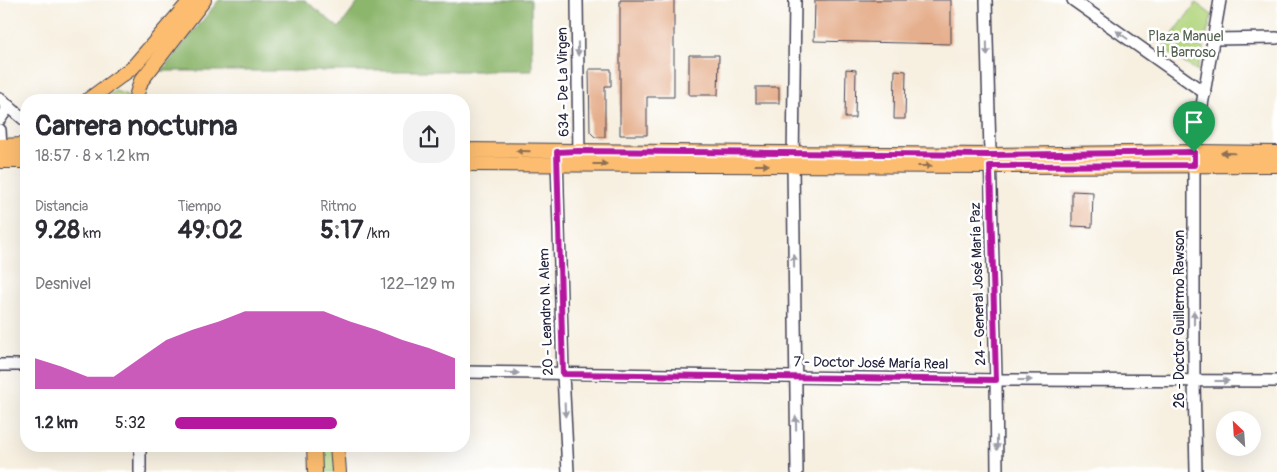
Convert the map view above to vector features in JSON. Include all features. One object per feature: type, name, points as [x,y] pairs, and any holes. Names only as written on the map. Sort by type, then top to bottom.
[{"type":"main road","points":[[97,94],[133,68],[190,0]]},
{"type":"main road","points":[[137,94],[140,82],[204,0]]},
{"type":"main road","points":[[111,84],[123,88],[130,94]]},
{"type":"main road","points":[[0,146],[20,144]]},
{"type":"main road","points":[[0,160],[20,147]]},
{"type":"main road","points":[[470,151],[557,159]]},
{"type":"main road","points":[[470,164],[579,158],[989,161],[1194,159],[1277,153]]},
{"type":"main road","points":[[1194,159],[1277,165]]},
{"type":"main road","points":[[0,160],[20,161]]},
{"type":"main road","points":[[314,452],[315,472]]},
{"type":"main road","points":[[338,452],[339,472]]},
{"type":"street","name":"634 - De La Virgen","points":[[577,0],[579,158]]},
{"type":"street","points":[[795,0],[793,159],[797,472]]},
{"type":"street","name":"24 - General José María Paz","points":[[986,0],[997,472]]},
{"type":"street","points":[[1073,0],[1205,93]]},
{"type":"street","name":"26 - Doctor Guillermo Rawson","points":[[1196,472],[1194,159],[1220,0]]},
{"type":"street","points":[[1214,39],[1277,38]]},
{"type":"street","points":[[0,120],[4,102],[20,117]]},
{"type":"street","points":[[0,130],[0,146]]},
{"type":"street","name":"20 - Leandro N. Alem","points":[[557,159],[563,374],[568,472]]},
{"type":"street","points":[[0,365],[20,365]]},
{"type":"street","name":"7 - Doctor José María Real","points":[[470,372],[996,380],[1277,381]]},
{"type":"street","points":[[140,452],[140,472]]},
{"type":"green space","points":[[219,0],[305,0],[339,28],[360,0],[531,0],[532,71],[162,71]]},
{"type":"green space","name":"Plaza Manuel H. Barroso","points":[[1196,3],[1212,15],[1197,71],[1162,49]]},
{"type":"green space","points":[[115,91],[124,94],[111,94]]},
{"type":"green space","points":[[319,452],[335,452],[336,472],[320,472]]},
{"type":"building","points":[[620,0],[674,0],[674,97],[647,97],[647,135],[620,135]]},
{"type":"building","points":[[815,0],[951,0],[951,44],[814,41]]},
{"type":"building","points":[[689,55],[719,55],[718,95],[689,95]]},
{"type":"building","points":[[589,69],[611,69],[611,86],[605,86],[605,137],[595,137],[590,132]]},
{"type":"building","points":[[846,69],[856,70],[855,118],[845,118]]},
{"type":"building","points":[[895,70],[906,71],[905,119],[894,119]]},
{"type":"building","points":[[756,87],[779,87],[779,103],[756,103]]},
{"type":"building","points":[[1072,191],[1093,192],[1092,227],[1072,226]]},
{"type":"route","points":[[557,152],[989,155],[1194,152],[1194,165],[990,166],[996,380],[563,374],[557,152]]}]
